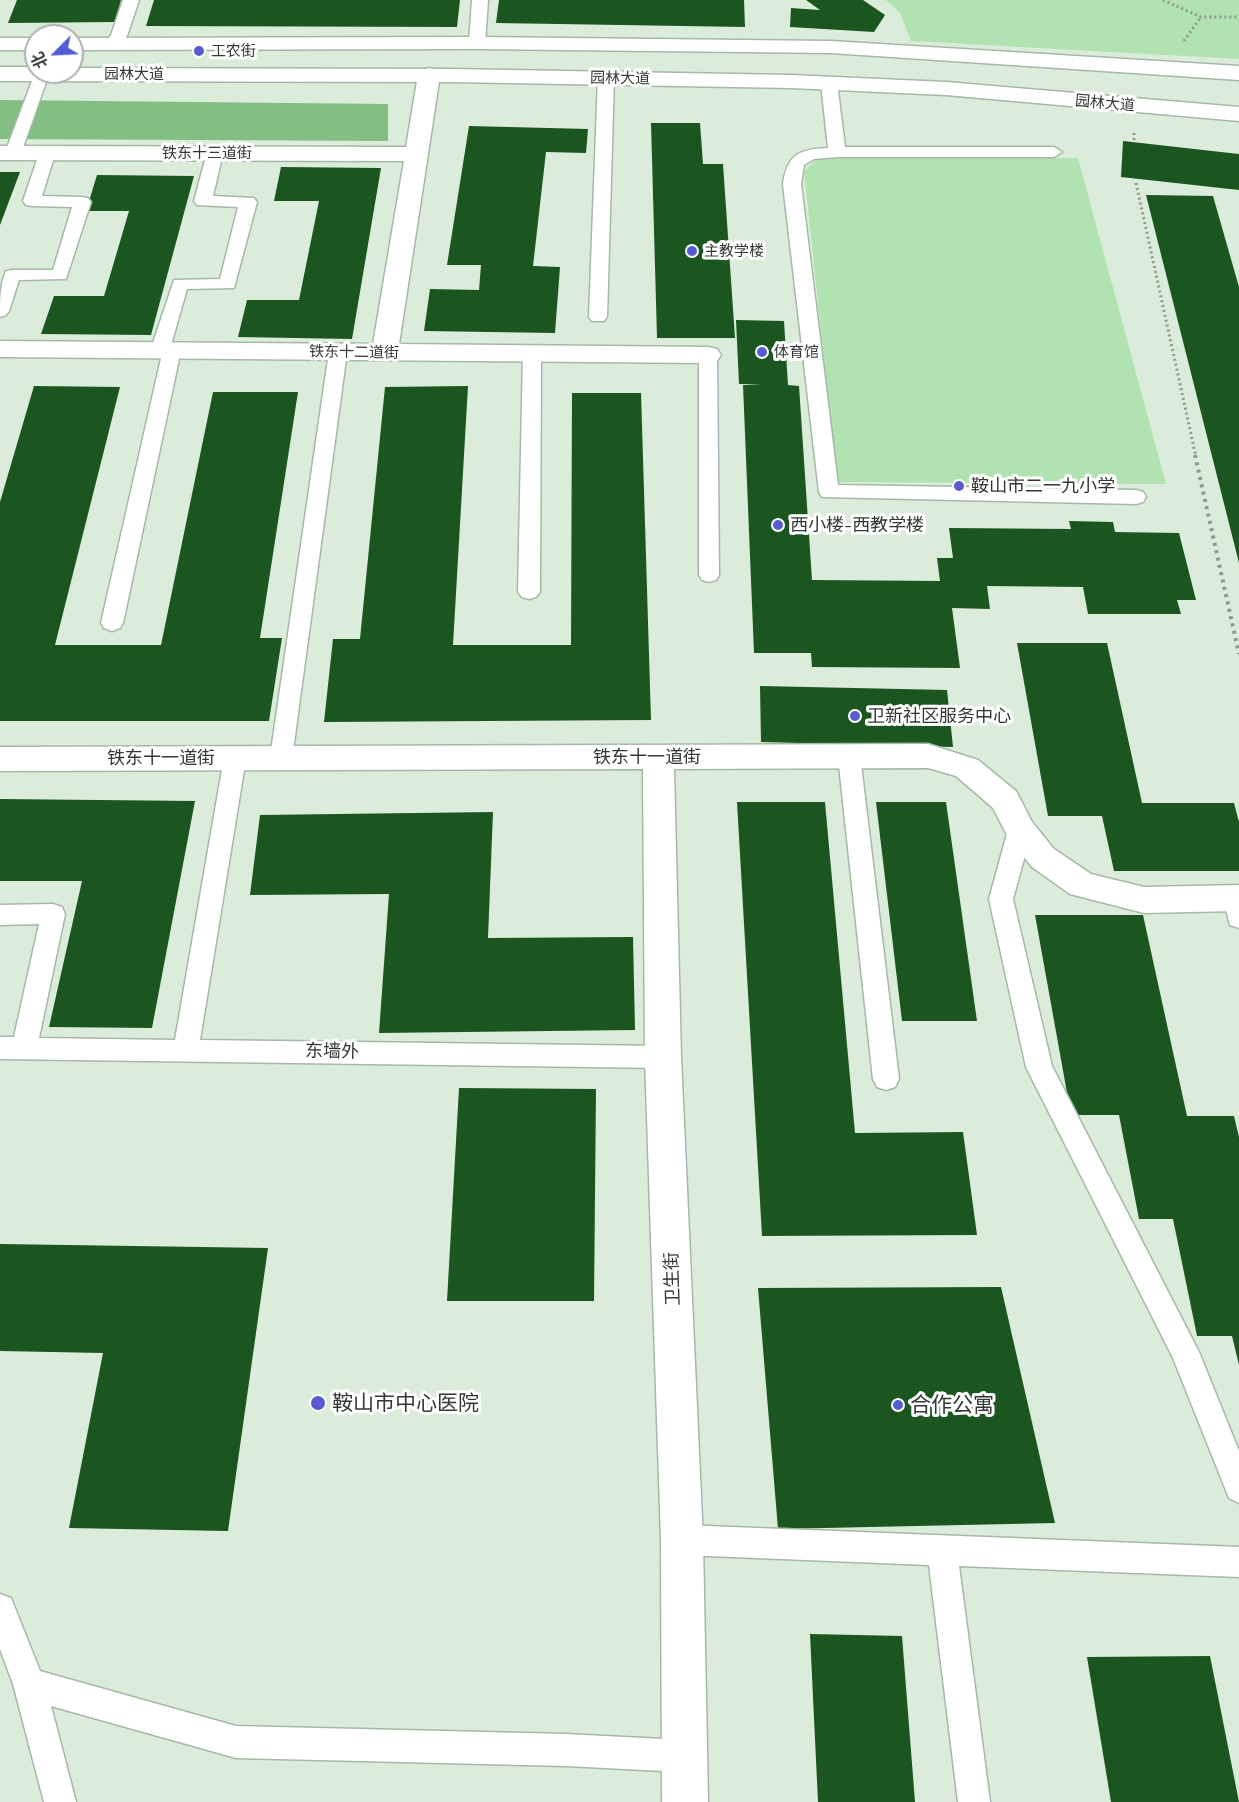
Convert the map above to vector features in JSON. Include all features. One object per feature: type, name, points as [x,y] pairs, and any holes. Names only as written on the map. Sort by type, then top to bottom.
[{"type":"street","points":[[84,44],[477,43],[831,47],[1239,73]]},
{"type":"street","points":[[0,44],[24,44]]},
{"type":"street","name":"园林大道","points":[[0,74],[24,74]]},
{"type":"street","name":"园林大道","points":[[84,74],[606,77],[829,83],[908,86],[1239,114]]},
{"type":"street","points":[[384,352],[429,75]]},
{"type":"street","name":"铁东十三道街","points":[[6,153],[415,154]]},
{"type":"street","name":"铁东十二道街","points":[[0,349],[708,355]]},
{"type":"street","name":"铁东十一道街","points":[[0,759],[928,756],[967,768],[1005,800],[1020,830],[1043,858],[1082,885],[1144,900],[1238,904]]},
{"type":"street","name":"卫生街","points":[[658,757],[663,1057],[682,1540],[685,1802]]},
{"type":"lane","points":[[113,44],[119,36],[131,0]]},
{"type":"lane","points":[[477,43],[480,0]]},
{"type":"lane","points":[[598,317],[606,77]]},
{"type":"lane","points":[[829,83],[837,152]]},
{"type":"lane","points":[[6,153],[37,84]]},
{"type":"lane","points":[[1054,152],[837,152],[812,154],[801,159],[793,168],[792,184],[829,492],[1136,497]]},
{"type":"lane","points":[[112,623],[180,284],[228,284],[248,202],[203,201],[215,153]]},
{"type":"lane","points":[[0,311],[12,275],[60,275],[82,202],[32,201],[47,154]]},
{"type":"lane","points":[[281,758],[338,352]]},
{"type":"lane","points":[[529,592],[532,353]]},
{"type":"lane","points":[[708,355],[709,575]]},
{"type":"lane","points":[[849,756],[886,1079]]},
{"type":"lane","points":[[186,1049],[235,758]]},
{"type":"lane","points":[[1020,830],[1001,899],[1039,1067],[1185,1352],[1239,1488]]},
{"type":"lane","points":[[0,915],[53,914],[12,1048]]},
{"type":"lane","name":"东墙外","points":[[12,1048],[663,1057]]},
{"type":"lane","points":[[682,1540],[1239,1562]]},
{"type":"lane","points":[[942,1550],[974,1802]]},
{"type":"lane","points":[[0,1609],[29,1684],[60,1802]]},
{"type":"lane","points":[[29,1684],[236,1742],[566,1750],[683,1756]]},
{"type":"path","points":[[1163,0],[1201,17],[1239,17]]},
{"type":"path","points":[[1136,183],[1239,654]]},
{"type":"green space","points":[[886,0],[1239,0],[1239,59],[911,41],[900,13]]},
{"type":"green space","points":[[0,100],[388,104],[388,141],[0,139]]},
{"type":"green space","points":[[818,158],[1078,158],[1166,484],[837,482],[804,171]]},
{"type":"building","points":[[17,0],[121,0],[115,22],[8,23]]},
{"type":"building","points":[[154,0],[460,0],[457,27],[146,26]]},
{"type":"building","points":[[499,0],[744,0],[745,27],[496,23]]},
{"type":"building","points":[[806,0],[863,0],[885,15],[874,32],[790,27],[791,8],[820,10]]},
{"type":"building","name":"主教学楼","points":[[651,123],[700,123],[703,164],[723,164],[735,338],[657,338]]},
{"type":"building","points":[[469,126],[588,129],[586,153],[546,152],[533,266],[560,267],[555,333],[424,331],[430,289],[479,290],[481,265],[447,265]]},
{"type":"building","points":[[1123,141],[1239,154],[1239,190],[1121,177]]},
{"type":"building","points":[[281,167],[381,168],[352,339],[238,337],[247,300],[299,300],[319,201],[274,201]]},
{"type":"building","points":[[0,172],[20,172],[0,225]]},
{"type":"building","points":[[97,175],[194,176],[151,335],[41,334],[54,296],[104,296],[129,211],[86,211]]},
{"type":"building","points":[[1146,195],[1213,196],[1239,287],[1239,563]]},
{"type":"building","name":"西小楼-西教学楼","points":[[736,320],[784,321],[788,385],[799,386],[812,580],[940,581],[937,558],[953,558],[949,528],[1071,529],[1069,521],[1113,522],[1115,532],[1179,533],[1196,600],[1177,600],[1181,614],[1088,614],[1083,587],[987,586],[990,609],[952,608],[960,668],[812,667],[811,653],[754,653],[743,385],[762,384],[739,384]]},
{"type":"building","points":[[34,386],[120,387],[55,645],[161,645],[213,392],[298,392],[260,638],[282,638],[269,721],[0,721],[0,502]]},
{"type":"building","points":[[468,386],[453,645],[571,645],[572,393],[641,393],[651,720],[324,722],[333,639],[360,639],[385,387]]},
{"type":"building","points":[[1017,643],[1107,643],[1142,803],[1234,803],[1239,822],[1239,871],[1114,871],[1102,816],[1048,816]]},
{"type":"building","name":"卫新社区服务中心","points":[[760,686],[947,690],[953,747],[761,742]]},
{"type":"building","points":[[0,799],[195,801],[152,1028],[49,1027],[82,881],[0,881]]},
{"type":"building","points":[[737,802],[825,802],[855,1133],[963,1132],[977,1235],[762,1236]]},
{"type":"building","points":[[876,802],[946,802],[977,1021],[902,1021]]},
{"type":"building","points":[[493,812],[488,938],[633,937],[635,1030],[379,1033],[389,894],[250,895],[260,815]]},
{"type":"building","points":[[1035,915],[1143,915],[1187,1116],[1234,1116],[1239,1137],[1239,1365],[1232,1336],[1197,1336],[1173,1219],[1139,1219],[1119,1115],[1071,1115]]},
{"type":"building","points":[[459,1088],[596,1089],[594,1301],[447,1301]]},
{"type":"building","points":[[0,1244],[268,1248],[228,1531],[69,1528],[103,1353],[0,1351]]},
{"type":"building","name":"合作公寓","points":[[1001,1287],[1055,1523],[778,1529],[758,1288]]},
{"type":"building","points":[[810,1634],[902,1636],[915,1802],[818,1802]]},
{"type":"building","points":[[1210,1656],[1239,1802],[1111,1802],[1087,1657]]},
{"type":"place","name":"工农街","points":[[199,51]]},
{"type":"place","name":"主教学楼","points":[[692,251]]},
{"type":"place","name":"体育馆","points":[[762,352]]},
{"type":"place","name":"鞍山市二一九小学","points":[[959,486]]},
{"type":"place","name":"西小楼-西教学楼","points":[[778,525]]},
{"type":"place","name":"卫新社区服务中心","points":[[855,716]]},
{"type":"place","name":"鞍山市中心医院","points":[[318,1403]]},
{"type":"place","name":"合作公寓","points":[[898,1405]]}]
